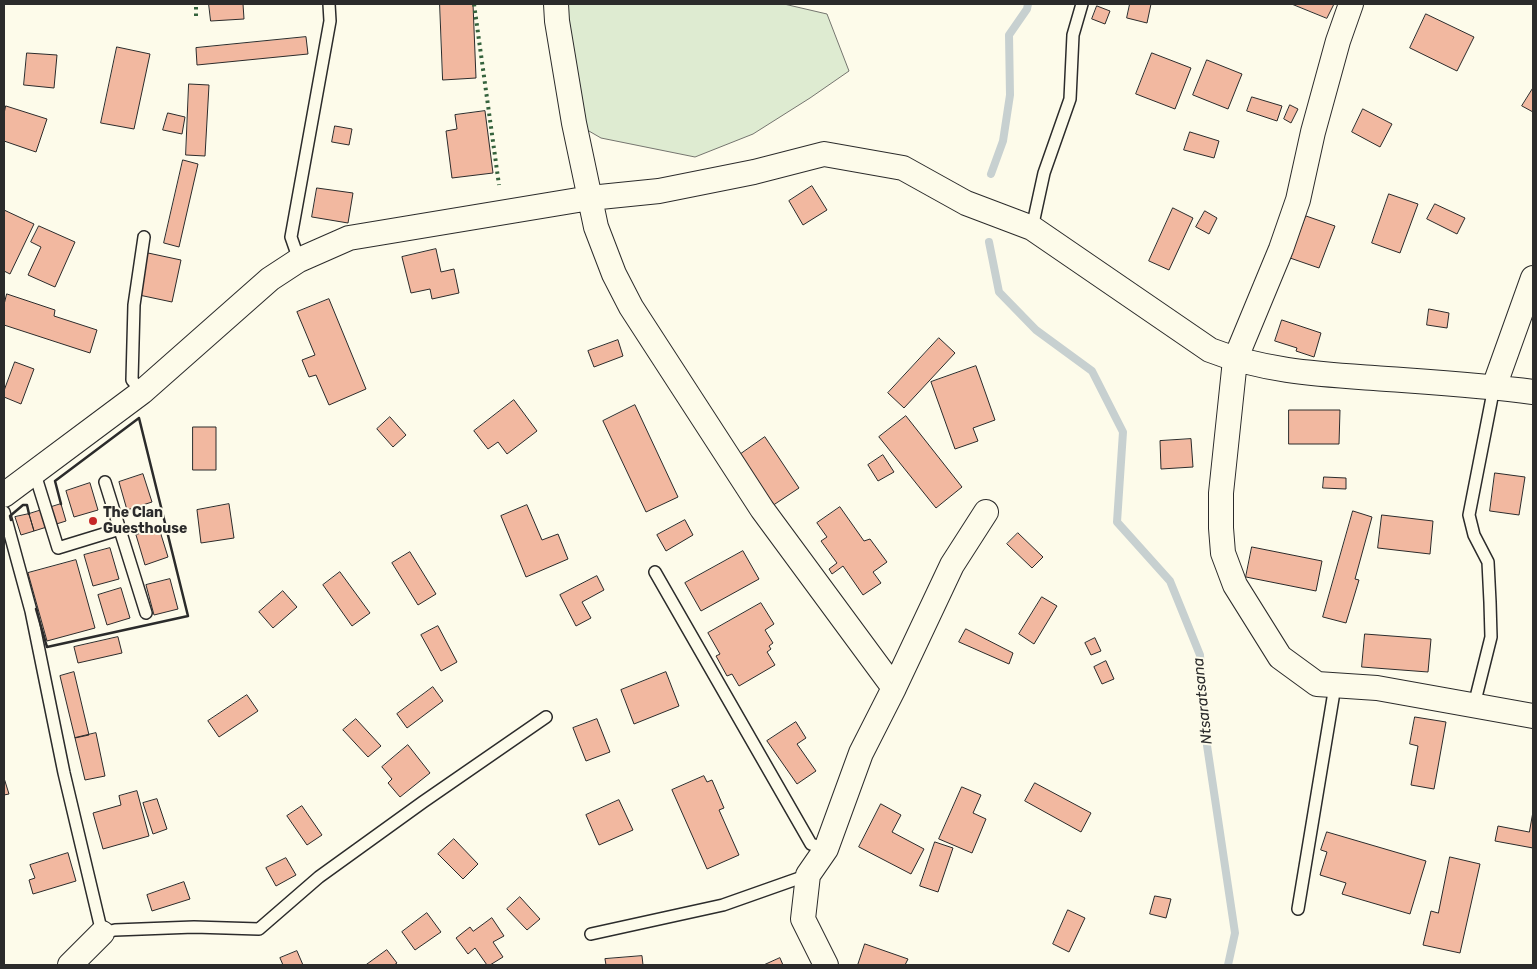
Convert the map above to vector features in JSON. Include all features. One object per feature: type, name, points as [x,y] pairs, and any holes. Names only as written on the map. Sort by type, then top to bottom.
[{"type":"street","points":[[556,4],[557,21],[573,114],[596,227],[614,274],[631,307],[762,508],[894,688]]},
{"type":"street","points":[[1351,4],[1338,42],[1313,132],[1298,200],[1281,249],[1235,360],[1221,493],[1223,553],[1234,585],[1280,657],[1317,684],[1377,688],[1533,716]]},
{"type":"street","points":[[4,494],[142,392],[270,279],[299,260],[349,238],[590,198],[659,192],[754,172],[824,154],[903,168],[966,203],[1032,228],[1210,350],[1235,360],[1272,368],[1328,375],[1494,387],[1533,392]]},
{"type":"street","points":[[1494,387],[1533,278]]},
{"type":"street","points":[[826,965],[803,919],[808,875],[826,850],[861,753],[952,566],[986,512]]},
{"type":"street","points":[[70,965],[102,933]]},
{"type":"lane","points":[[299,260],[291,236],[330,21],[329,4]]},
{"type":"lane","points":[[1032,228],[1044,173],[1070,99],[1073,35],[1082,4]]},
{"type":"lane","points":[[142,392],[132,380],[134,305],[144,237]]},
{"type":"lane","points":[[1474,705],[1491,637],[1488,562],[1474,535],[1469,515],[1494,387]]},
{"type":"lane","points":[[34,471],[58,548],[120,529]]},
{"type":"lane","points":[[106,482],[146,613]]},
{"type":"lane","points":[[4,512],[31,611],[64,773],[102,933],[115,930],[194,927],[259,929],[319,877],[546,717]]},
{"type":"lane","points":[[655,572],[811,844],[826,850]]},
{"type":"lane","points":[[1298,909],[1335,686]]},
{"type":"lane","points":[[591,934],[723,906],[808,875]]},
{"type":"green space","points":[[562,4],[784,4],[827,14],[849,71],[753,134],[695,157],[601,138],[582,127]]},
{"type":"building","points":[[209,4],[243,4],[244,19],[211,21]]},
{"type":"building","points":[[440,4],[473,4],[476,78],[443,80]]},
{"type":"building","points":[[1130,4],[1151,4],[1147,23],[1127,18]]},
{"type":"building","points":[[1292,4],[1334,4],[1327,18]]},
{"type":"building","points":[[1097,6],[1110,11],[1105,24],[1092,19]]},
{"type":"building","points":[[1426,14],[1474,37],[1457,71],[1410,48]]},
{"type":"building","points":[[306,37],[308,54],[197,65],[196,48]]},
{"type":"building","points":[[117,47],[150,54],[134,129],[101,123]]},
{"type":"building","points":[[27,53],[57,55],[54,88],[24,85]]},
{"type":"building","points":[[1152,53],[1191,68],[1175,109],[1136,94]]},
{"type":"building","points":[[1207,60],[1242,74],[1228,109],[1193,95]]},
{"type":"building","points":[[189,84],[209,85],[205,156],[186,155]]},
{"type":"building","points":[[1533,88],[1533,112],[1522,106]]},
{"type":"building","points":[[1252,97],[1282,106],[1277,121],[1247,111]]},
{"type":"building","points":[[1290,105],[1298,109],[1291,123],[1284,119]]},
{"type":"building","points":[[6,106],[47,119],[36,152],[4,141],[4,114]]},
{"type":"building","points":[[1363,109],[1392,124],[1380,147],[1352,132]]},
{"type":"building","points":[[485,111],[493,173],[452,178],[446,131],[457,129],[455,115]]},
{"type":"building","points":[[168,113],[185,117],[182,134],[163,130]]},
{"type":"building","points":[[335,126],[352,129],[349,145],[332,142]]},
{"type":"building","points":[[1190,132],[1219,141],[1214,158],[1184,150]]},
{"type":"building","points":[[183,160],[198,164],[179,247],[164,243]]},
{"type":"building","points":[[812,186],[827,210],[803,225],[789,201]]},
{"type":"building","points":[[317,188],[353,193],[348,223],[312,217]]},
{"type":"building","points":[[1389,194],[1418,204],[1400,253],[1372,243]]},
{"type":"building","points":[[1435,204],[1465,218],[1457,234],[1427,219]]},
{"type":"building","points":[[1173,208],[1193,218],[1169,270],[1149,261]]},
{"type":"building","points":[[4,210],[34,224],[10,274],[4,271]]},
{"type":"building","points":[[1205,211],[1217,218],[1209,234],[1196,227]]},
{"type":"building","points":[[1306,216],[1335,226],[1319,268],[1290,258]]},
{"type":"building","points":[[39,226],[75,242],[55,287],[28,275],[41,247],[31,242]]},
{"type":"building","points":[[436,249],[441,272],[454,269],[459,293],[432,299],[430,289],[411,293],[402,257]]},
{"type":"building","points":[[148,253],[181,260],[172,302],[139,295]]},
{"type":"building","points":[[7,294],[55,310],[54,316],[97,330],[90,353],[4,325],[4,305]]},
{"type":"building","points":[[329,299],[366,389],[329,405],[316,375],[309,377],[302,360],[315,355],[297,312]]},
{"type":"building","points":[[1429,309],[1449,313],[1447,328],[1427,325]]},
{"type":"building","points":[[1282,320],[1321,333],[1314,357],[1296,351],[1297,348],[1275,341]]},
{"type":"building","points":[[939,338],[955,353],[904,408],[888,393]]},
{"type":"building","points":[[618,340],[623,356],[594,367],[588,351]]},
{"type":"building","points":[[15,362],[34,369],[21,404],[4,397],[4,391]]},
{"type":"building","points":[[976,366],[995,420],[973,428],[978,441],[955,449],[931,382]]},
{"type":"building","points":[[514,400],[537,431],[507,454],[498,442],[488,449],[474,431]]},
{"type":"building","points":[[635,405],[678,497],[646,512],[603,421]]},
{"type":"building","points":[[1289,410],[1340,410],[1339,444],[1289,444]]},
{"type":"building","points":[[906,416],[962,487],[936,508],[879,437]]},
{"type":"building","points":[[390,417],[406,435],[393,447],[377,429]]},
{"type":"building","points":[[193,427],[216,427],[216,470],[193,470]]},
{"type":"building","points":[[765,437],[799,488],[772,506],[738,456]]},
{"type":"building","points":[[1191,439],[1193,467],[1161,469],[1160,441]]},
{"type":"building","points":[[883,455],[894,472],[878,481],[868,465]]},
{"type":"building","points":[[1495,473],[1525,477],[1519,515],[1490,511]]},
{"type":"building","points":[[143,474],[152,502],[127,510],[119,482]]},
{"type":"building","points":[[1324,477],[1346,478],[1346,489],[1323,488]]},
{"type":"building","points":[[90,483],[98,510],[74,517],[66,491]]},
{"type":"building","points":[[61,504],[66,521],[34,531],[29,514]]},
{"type":"building","points":[[229,504],[234,538],[201,543],[197,510]]},
{"type":"building","points":[[527,505],[542,540],[558,534],[568,559],[526,577],[501,516]]},
{"type":"building","points":[[840,507],[864,541],[870,539],[887,562],[873,572],[881,583],[863,595],[843,566],[832,574],[829,569],[837,563],[821,541],[827,537],[817,523]]},
{"type":"building","points":[[1353,511],[1372,517],[1355,579],[1359,580],[1346,623],[1323,617]]},
{"type":"building","points":[[29,514],[34,531],[21,535],[15,517]]},
{"type":"building","points":[[1382,515],[1433,521],[1430,554],[1378,548]]},
{"type":"building","points":[[685,520],[693,535],[666,551],[657,535]]},
{"type":"building","points":[[159,528],[168,557],[145,565],[136,535]]},
{"type":"building","points":[[1018,533],[1043,557],[1032,568],[1007,544]]},
{"type":"building","points":[[1252,547],[1322,561],[1316,591],[1246,577]]},
{"type":"building","points":[[110,548],[119,579],[93,586],[84,555]]},
{"type":"building","points":[[743,551],[759,579],[701,611],[685,583]]},
{"type":"building","points":[[410,552],[436,594],[418,605],[392,563]]},
{"type":"building","points":[[76,560],[95,628],[47,641],[28,573]]},
{"type":"building","points":[[340,572],[370,613],[352,626],[323,585]]},
{"type":"building","points":[[597,576],[604,590],[582,602],[591,618],[576,626],[560,595]]},
{"type":"building","points":[[170,579],[178,609],[154,615],[146,585]]},
{"type":"building","points":[[121,588],[130,618],[107,625],[98,595]]},
{"type":"building","points":[[283,591],[297,607],[273,628],[259,612]]},
{"type":"building","points":[[1042,597],[1057,606],[1034,644],[1019,634]]},
{"type":"building","points":[[761,603],[774,624],[765,630],[773,643],[769,646],[771,649],[767,652],[775,665],[739,686],[732,674],[727,676],[716,656],[720,654],[708,633]]},
{"type":"building","points":[[438,626],[457,662],[441,671],[421,635]]},
{"type":"building","points":[[966,629],[1013,653],[1009,664],[959,642]]},
{"type":"building","points":[[1365,634],[1431,639],[1428,672],[1362,667]]},
{"type":"building","points":[[118,637],[122,653],[78,663],[74,647]]},
{"type":"building","points":[[1095,638],[1101,651],[1091,655],[1085,643]]},
{"type":"building","points":[[1106,661],[1114,679],[1102,684],[1094,667]]},
{"type":"building","points":[[74,672],[89,735],[75,738],[60,676]]},
{"type":"building","points":[[666,672],[679,706],[634,724],[621,690]]},
{"type":"building","points":[[433,687],[443,701],[407,728],[397,714]]},
{"type":"building","points":[[247,695],[258,711],[219,737],[208,721]]},
{"type":"building","points":[[1415,717],[1446,722],[1434,789],[1411,785],[1418,746],[1410,744]]},
{"type":"building","points":[[356,719],[381,746],[368,757],[343,730]]},
{"type":"building","points":[[597,719],[610,752],[586,761],[573,728]]},
{"type":"building","points":[[796,722],[806,738],[797,744],[816,771],[797,784],[767,741]]},
{"type":"building","points":[[96,733],[105,776],[85,780],[75,738]]},
{"type":"building","points":[[408,745],[430,773],[400,797],[388,783],[392,779],[382,767]]},
{"type":"building","points":[[704,776],[707,782],[712,780],[724,808],[719,810],[739,855],[707,869],[672,790]]},
{"type":"building","points":[[4,778],[9,794],[4,795]]},
{"type":"building","points":[[1035,783],[1091,813],[1081,832],[1025,801]]},
{"type":"building","points":[[962,787],[981,795],[973,813],[986,819],[972,853],[939,839]]},
{"type":"building","points":[[137,791],[149,836],[103,849],[93,813],[121,805],[119,796]]},
{"type":"building","points":[[157,799],[167,829],[153,834],[143,803]]},
{"type":"building","points":[[619,800],[633,830],[599,845],[586,815]]},
{"type":"building","points":[[881,804],[901,815],[892,832],[924,849],[911,874],[859,847]]},
{"type":"building","points":[[302,806],[322,835],[307,845],[287,816]]},
{"type":"building","points":[[1533,812],[1533,848],[1495,841],[1498,826],[1529,832]]},
{"type":"building","points":[[1327,832],[1426,861],[1410,914],[1342,894],[1346,883],[1320,875],[1327,852],[1321,850]]},
{"type":"building","points":[[454,839],[478,864],[463,879],[438,854]]},
{"type":"building","points":[[935,842],[953,848],[938,892],[920,886]]},
{"type":"building","points":[[68,853],[76,881],[33,894],[29,880],[35,878],[30,865]]},
{"type":"building","points":[[1450,857],[1480,864],[1460,953],[1423,945],[1431,911],[1438,913]]},
{"type":"building","points":[[286,858],[296,875],[276,886],[266,868]]},
{"type":"building","points":[[184,882],[190,899],[152,911],[147,895]]},
{"type":"building","points":[[1155,896],[1171,899],[1166,918],[1150,914]]},
{"type":"building","points":[[520,897],[540,919],[527,930],[507,909]]},
{"type":"building","points":[[1068,910],[1085,918],[1069,952],[1053,944]]},
{"type":"building","points":[[427,913],[441,932],[415,950],[402,932]]},
{"type":"building","points":[[492,918],[504,936],[493,942],[503,957],[487,965],[475,948],[468,954],[456,938],[470,927],[473,931]]},
{"type":"building","points":[[865,944],[908,959],[905,965],[858,965]]},
{"type":"building","points":[[387,950],[397,963],[394,965],[366,965]]},
{"type":"building","points":[[297,951],[303,965],[283,965],[280,958]]},
{"type":"building","points":[[642,956],[643,965],[606,965],[605,959]]},
{"type":"building","points":[[780,958],[783,965],[764,965]]},
{"type":"waterway","name":"Ntsaratsana","points":[[991,174],[1003,141],[1010,95],[1009,35],[1027,9],[1028,4]]},
{"type":"waterway","name":"Ntsaratsana","points":[[989,242],[999,292],[1036,330],[1092,371],[1123,432],[1117,522],[1170,581],[1200,655],[1205,732],[1235,933],[1228,965]]},
{"type":"hedge","points":[[196,4],[196,16]]},
{"type":"hedge","points":[[474,4],[499,185]]},
{"type":"wall","points":[[36,609],[47,647],[188,616],[139,418],[55,481],[61,504]]},
{"type":"wall","points":[[11,520],[10,516],[23,505],[27,505],[29,514]]},
{"type":"place","name":"The Clan Guesthouse","points":[[93,521]]}]
